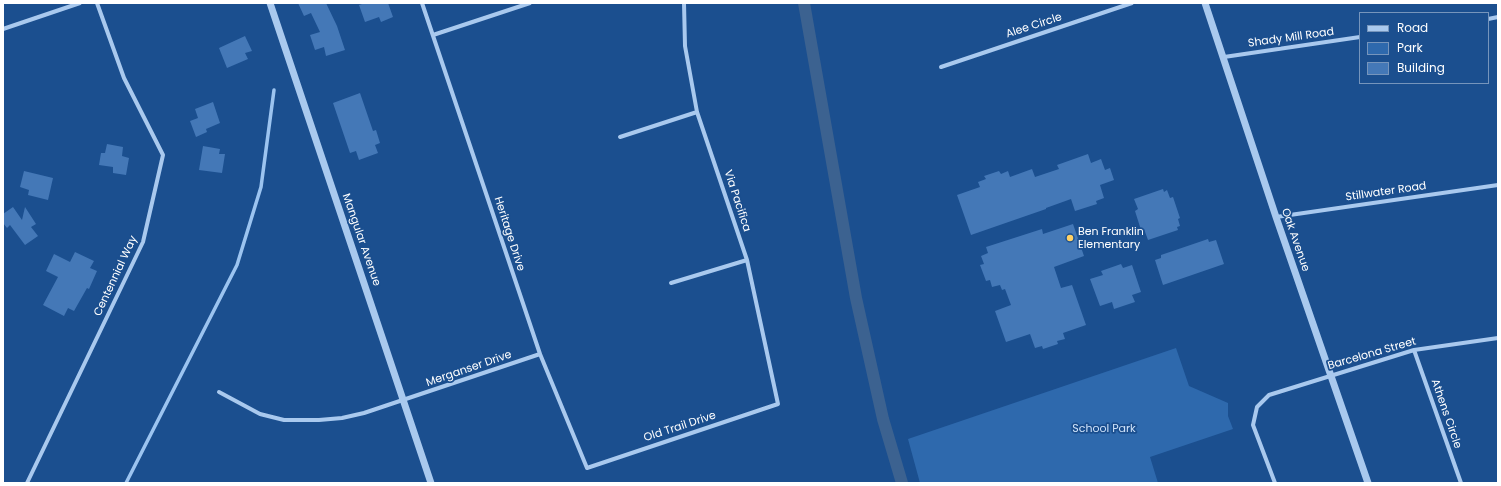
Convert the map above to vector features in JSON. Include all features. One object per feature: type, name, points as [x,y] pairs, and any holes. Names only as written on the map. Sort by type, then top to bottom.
[{"type":"street","points":[[3,29],[80,3]]},
{"type":"street","name":"Centennial Way","points":[[27,483],[143,242],[163,155],[124,78],[97,3]]},
{"type":"street","name":"Mangular Avenue","points":[[270,3],[431,483]]},
{"type":"street","name":"Heritage Drive","points":[[422,3],[540,354],[587,468]]},
{"type":"street","points":[[433,35],[530,3]]},
{"type":"street","name":"Via Pacifica","points":[[684,3],[685,46],[697,112],[747,260],[778,404]]},
{"type":"street","name":"Alee Circle","points":[[942,67],[1132,3]]},
{"type":"street","name":"Oak Avenue","points":[[1205,3],[1276,217],[1368,483]]},
{"type":"street","name":"Shady Mill Road","points":[[1224,57],[1359,37]]},
{"type":"street","points":[[620,136],[697,112]]},
{"type":"street","name":"Stillwater Road","points":[[1276,217],[1498,185]]},
{"type":"street","points":[[671,283],[747,260]]},
{"type":"street","name":"Barcelona Street","points":[[1275,483],[1253,425],[1257,407],[1268,396],[1414,350],[1498,338]]},
{"type":"street","name":"Athens Circle","points":[[1414,350],[1460,483]]},
{"type":"street","name":"Merganser Drive","points":[[219,392],[260,414],[284,420],[319,420],[342,418],[364,413],[540,354]]},
{"type":"street","name":"Old Trail Drive","points":[[587,468],[778,404]]},
{"type":"green space","name":"School Park","points":[[1176,348],[1189,386],[1228,403],[1228,416],[1233,429],[1150,457],[1158,483],[920,483],[908,439]]},
{"type":"building","points":[[298,3],[326,3],[337,26],[345,50],[326,56],[324,47],[315,50],[310,35],[320,32],[311,13],[304,16]]},
{"type":"building","points":[[365,3],[388,3],[393,17],[381,22],[379,17],[365,22],[359,5]]},
{"type":"building","points":[[245,36],[252,51],[245,53],[248,59],[227,68],[219,48]]},
{"type":"building","points":[[360,93],[373,131],[376,130],[380,143],[375,145],[378,153],[359,160],[356,151],[350,153],[333,103]]},
{"type":"building","points":[[213,102],[220,123],[206,129],[207,132],[196,137],[190,121],[198,118],[195,109]]},
{"type":"building","points":[[107,144],[123,147],[122,156],[129,158],[126,175],[113,173],[113,167],[99,165],[101,153],[105,153]]},
{"type":"building","points":[[203,146],[220,149],[219,154],[225,154],[222,173],[199,170]]},
{"type":"building","points":[[1088,154],[1091,163],[1101,159],[1105,170],[1110,168],[1114,180],[1100,185],[1104,198],[1096,201],[1097,204],[1075,211],[1071,199],[971,235],[957,195],[980,187],[978,182],[986,179],[984,176],[999,171],[1001,174],[1008,171],[1010,177],[1032,169],[1035,177],[1059,169],[1057,165]]},
{"type":"building","points":[[24,171],[53,178],[48,200],[28,195],[29,190],[20,187]]},
{"type":"building","points":[[1163,189],[1164,192],[1167,190],[1170,198],[1173,197],[1180,218],[1178,219],[1180,226],[1177,227],[1178,230],[1148,240],[1144,229],[1141,230],[1135,211],[1138,209],[1134,199]]},
{"type":"building","points":[[13,207],[22,220],[25,207],[36,224],[31,227],[38,236],[25,245],[10,225],[7,228],[3,223],[3,214]]},
{"type":"building","points":[[1073,224],[1084,256],[1054,267],[1061,288],[1072,285],[1086,325],[1063,333],[1065,339],[1057,341],[1058,344],[1043,349],[1042,346],[1035,348],[1030,334],[1006,342],[995,311],[1011,305],[1005,289],[1002,290],[1000,285],[992,287],[990,280],[986,281],[980,265],[984,264],[981,256],[988,253],[986,247],[1042,229],[1043,234]]},
{"type":"building","points":[[1208,239],[1209,242],[1216,240],[1224,264],[1163,285],[1155,260],[1161,258],[1161,255]]},
{"type":"building","points":[[75,252],[94,261],[90,268],[97,271],[89,289],[87,288],[74,311],[68,308],[64,316],[43,305],[58,277],[46,271],[54,254],[70,262]]},
{"type":"building","points":[[1121,264],[1123,268],[1132,265],[1141,292],[1132,295],[1135,302],[1114,309],[1112,302],[1100,306],[1090,279],[1103,275],[1101,271]]},
{"type":"waterway","points":[[804,3],[856,298],[883,419],[902,483]]},
{"type":"waterway","points":[[126,483],[237,265],[261,187],[274,90]]},
{"type":"place","name":"Ben Franklin Elementary","points":[[1070,238]]}]
